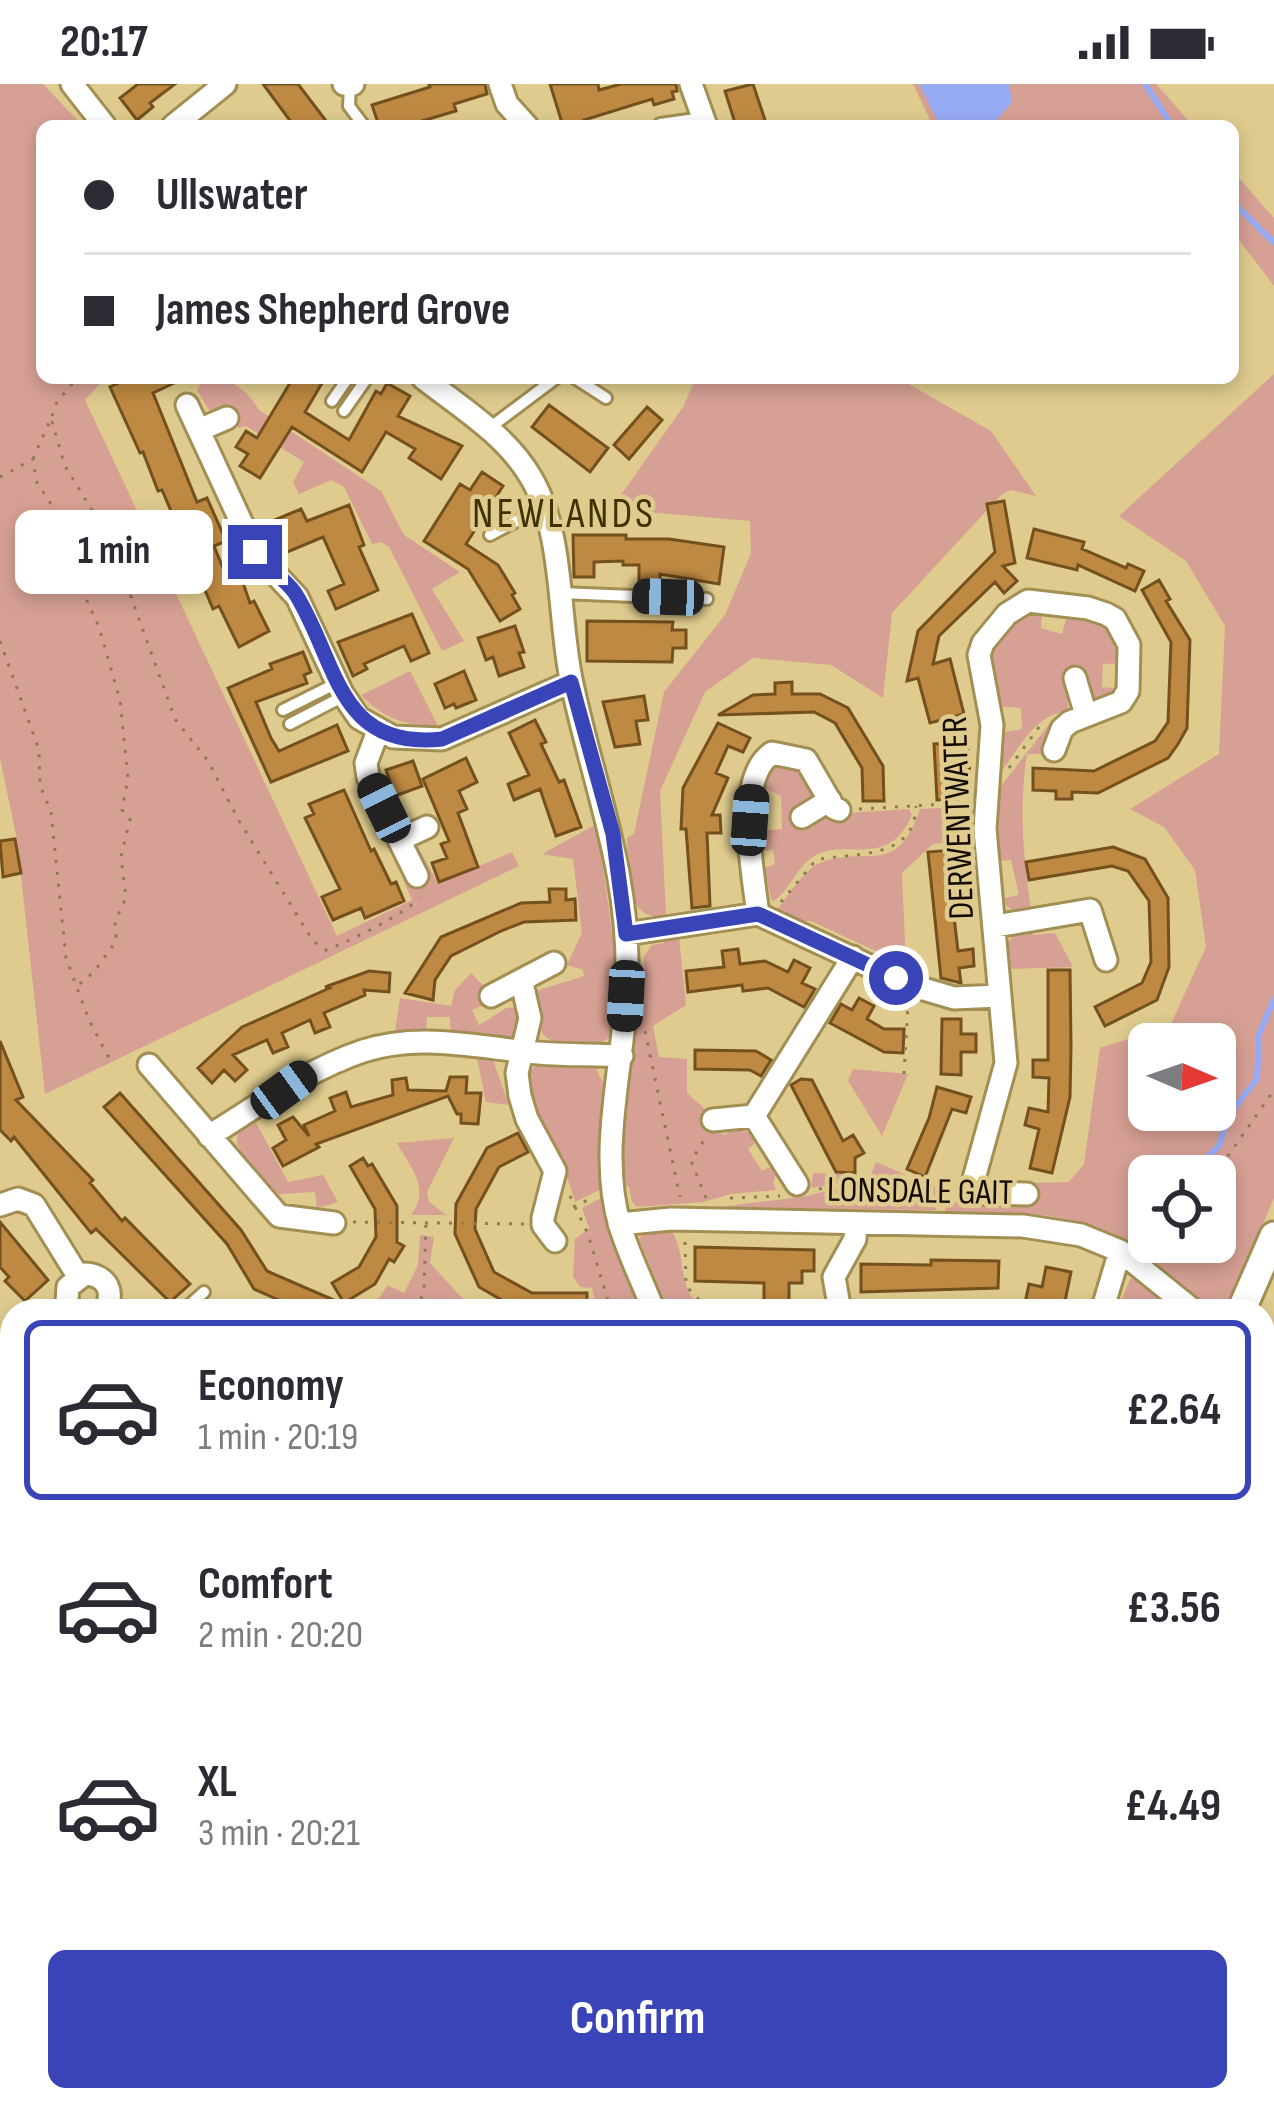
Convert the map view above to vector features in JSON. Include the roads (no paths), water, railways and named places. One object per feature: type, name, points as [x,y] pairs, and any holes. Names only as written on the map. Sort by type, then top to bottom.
[{"type":"street","points":[[72,84],[100,120]]},
{"type":"street","points":[[180,120],[225,84]]},
{"type":"street","points":[[500,84],[507,104],[522,120]]},
{"type":"street","points":[[692,84],[703,120]]},
{"type":"street","points":[[432,384],[488,429],[529,473],[544,506],[554,548],[571,682],[613,834],[626,934],[626,996],[612,1155],[619,1224],[649,1299]]},
{"type":"street","points":[[187,405],[255,552],[297,597],[340,690],[359,718],[378,731],[421,741],[442,739],[571,682]]},
{"type":"street","points":[[199,430],[227,418]]},
{"type":"street","name":"DERWENTWATER","points":[[1027,1194],[959,1193],[1006,1063],[985,829],[992,725],[979,655],[983,643],[1020,604],[1041,601],[1088,608],[1115,619],[1127,637],[1128,691],[1114,707],[1078,718],[1062,729],[1054,750]]},
{"type":"street","points":[[1075,678],[1078,718]]},
{"type":"street","points":[[378,731],[366,763],[368,777],[421,884]]},
{"type":"street","points":[[762,916],[750,820],[753,779],[759,761],[772,753],[806,760],[834,805],[802,818]]},
{"type":"street","points":[[399,840],[428,827]]},
{"type":"street","points":[[996,926],[1090,910],[1106,960]]},
{"type":"street","points":[[626,934],[762,916],[910,985],[954,998],[999,996]]},
{"type":"street","points":[[754,1116],[853,957]]},
{"type":"street","points":[[491,996],[554,963]]},
{"type":"street","points":[[521,983],[530,1018],[517,1073],[520,1096],[555,1171],[547,1228]]},
{"type":"street","points":[[209,1136],[307,1074],[366,1050],[428,1040],[521,1052],[622,1056]]},
{"type":"street","points":[[149,1064],[279,1216],[334,1223]]},
{"type":"street","points":[[713,1120],[754,1116]]},
{"type":"street","points":[[754,1116],[800,1190]]},
{"type":"street","points":[[0,1205],[18,1199],[34,1205],[78,1276]]},
{"type":"street","name":"LONSDALE GAIT","points":[[619,1224],[684,1220],[1022,1226],[1081,1235],[1120,1251],[1180,1299]]},
{"type":"street","points":[[838,1299],[834,1276],[856,1239],[856,1223]]},
{"type":"street","points":[[1246,1299],[1274,1236]]},
{"type":"street","points":[[1106,1299],[1120,1251]]},
{"type":"street","points":[[68,1299],[66,1294],[78,1276],[92,1274],[104,1280],[109,1299]]},
{"type":"lane","points":[[349,84],[350,106],[360,120]]},
{"type":"lane","points":[[332,401],[344,384]]},
{"type":"lane","points":[[344,411],[363,384]]},
{"type":"lane","points":[[488,429],[548,384]]},
{"type":"lane","points":[[584,384],[606,398]]},
{"type":"lane","points":[[490,535],[544,506]]},
{"type":"lane","points":[[557,593],[707,599]]},
{"type":"lane","points":[[283,710],[340,690]]},
{"type":"lane","points":[[290,724],[340,690]]},
{"type":"lane","points":[[196,1299],[204,1292]]},
{"type":"water","points":[[919,84],[1009,84],[1012,102],[997,120],[937,120]]},
{"type":"waterway","points":[[1145,84],[1168,120]]},
{"type":"waterway","points":[[1239,208],[1274,243]]},
{"type":"waterway","points":[[1209,1155],[1219,1146],[1228,1116],[1257,1079],[1259,1034],[1274,999]]},
{"type":"district","name":"NEWLANDS","points":[[564,514]]}]
